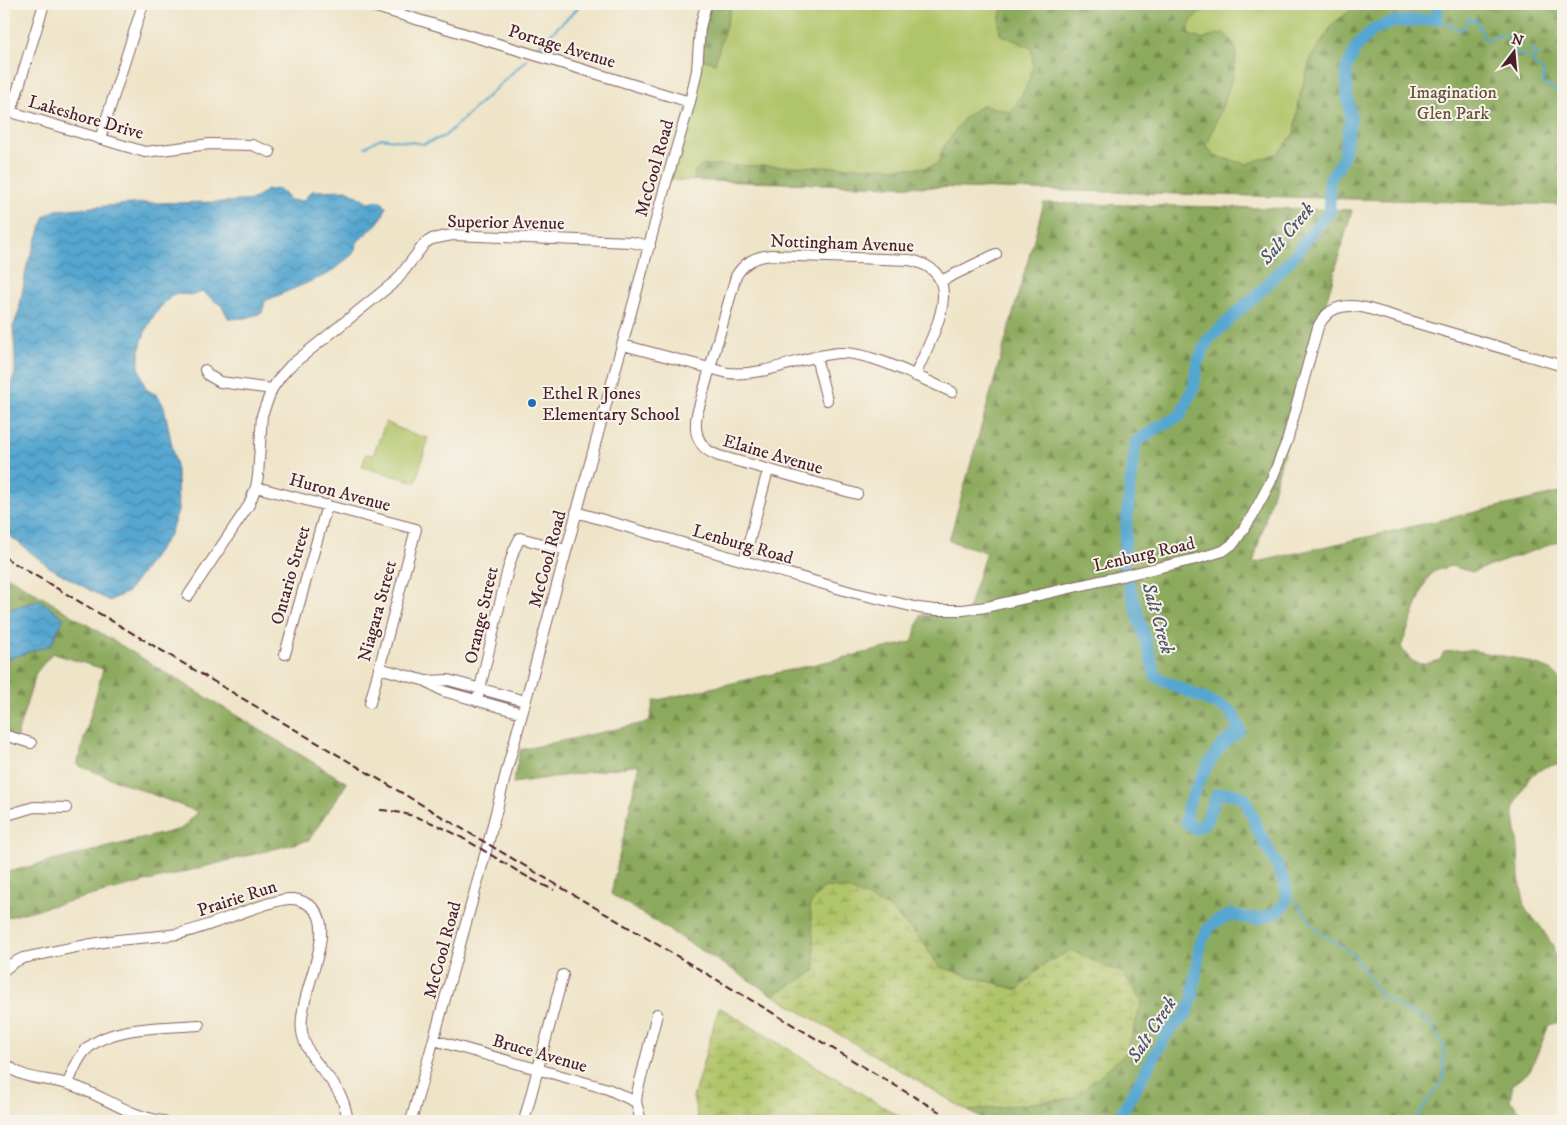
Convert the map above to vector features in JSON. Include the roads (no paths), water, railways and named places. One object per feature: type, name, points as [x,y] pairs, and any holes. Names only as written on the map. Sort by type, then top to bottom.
[{"type":"street","name":"Lakeshore Drive","points":[[44,4],[11,112],[145,152],[210,144],[252,146],[270,152]]},
{"type":"street","points":[[100,139],[143,4]]},
{"type":"street","name":"Portage Avenue","points":[[366,4],[397,8],[690,102]]},
{"type":"street","name":"McCool Road","points":[[411,1121],[666,182],[690,102],[697,70],[700,28],[706,4]]},
{"type":"street","name":"Superior Avenue","points":[[188,596],[249,505],[256,486],[262,415],[272,388],[290,366],[396,280],[419,249],[432,239],[441,236],[462,236],[632,242],[650,246]]},
{"type":"street","points":[[915,376],[943,305],[944,290],[941,281],[996,254]]},
{"type":"street","name":"Nottingham Avenue","points":[[710,368],[736,276],[740,269],[753,258],[770,255],[910,260],[917,261],[931,268],[941,281]]},
{"type":"street","name":"Lenburg Road","points":[[576,512],[901,604],[942,610],[986,607],[1214,554],[1228,548],[1238,538],[1251,518],[1283,454],[1292,428],[1318,327],[1326,314],[1334,308],[1343,305],[1366,308],[1563,366]]},
{"type":"street","points":[[623,345],[710,368],[728,372],[749,373],[816,357],[842,353],[863,356],[952,392]]},
{"type":"street","points":[[816,357],[827,400]]},
{"type":"street","name":"Elaine Avenue","points":[[710,368],[696,422],[698,438],[702,445],[713,454],[858,494]]},
{"type":"street","points":[[205,370],[208,375],[220,382],[272,388]]},
{"type":"street","points":[[744,561],[768,470]]},
{"type":"street","name":"Huron Avenue","points":[[256,486],[416,528]]},
{"type":"street","name":"Ontario Street","points":[[285,654],[327,505]]},
{"type":"street","name":"Niagara Street","points":[[370,703],[416,528]]},
{"type":"street","name":"Orange Street","points":[[477,701],[508,569],[520,538],[566,550]]},
{"type":"street","points":[[379,668],[426,681],[443,691],[522,713]]},
{"type":"street","points":[[426,681],[448,680],[525,701]]},
{"type":"street","points":[[4,735],[32,743]]},
{"type":"street","points":[[4,816],[34,808],[66,808]]},
{"type":"street","name":"Prairie Run","points":[[4,970],[13,963],[33,956],[98,943],[177,934],[275,901],[291,898],[305,902],[313,908],[319,917],[320,931],[319,946],[301,1018],[302,1032],[306,1049],[338,1091],[345,1104],[348,1121]]},
{"type":"street","points":[[524,1121],[563,975]]},
{"type":"street","points":[[641,1121],[636,1102],[658,1014]]},
{"type":"street","points":[[66,1084],[74,1067],[85,1051],[106,1037],[125,1031],[199,1026]]},
{"type":"street","name":"Bruce Avenue","points":[[434,1040],[608,1089],[636,1102]]},
{"type":"street","points":[[4,1062],[16,1072],[26,1077],[66,1084],[144,1118],[163,1121]]},
{"type":"water","points":[[280,189],[289,200],[302,201],[312,191],[347,190],[370,203],[380,200],[386,207],[383,216],[375,226],[358,241],[353,254],[328,274],[265,301],[262,313],[246,318],[229,319],[222,306],[202,292],[194,295],[174,294],[154,316],[145,333],[139,365],[146,389],[157,395],[164,406],[177,471],[178,511],[170,534],[128,592],[109,601],[49,567],[4,531],[4,398],[15,374],[13,327],[19,311],[27,265],[45,216],[56,210],[143,203],[253,200],[267,190]]},
{"type":"water","points":[[40,600],[64,618],[51,645],[4,660],[4,611]]},
{"type":"waterway","points":[[535,49],[582,4]]},
{"type":"waterway","name":"Salt Creek","points":[[1117,1121],[1169,1030],[1185,1016],[1192,1000],[1200,944],[1209,928],[1215,922],[1232,914],[1254,919],[1266,917],[1284,906],[1287,890],[1279,869],[1260,834],[1244,797],[1230,793],[1217,794],[1205,823],[1195,829],[1186,821],[1188,805],[1206,768],[1220,747],[1240,730],[1231,711],[1156,677],[1123,563],[1136,442],[1181,415],[1194,386],[1197,363],[1208,340],[1262,290],[1295,255],[1315,228],[1330,212],[1329,181],[1343,158],[1351,117],[1346,69],[1357,46],[1374,29],[1394,22],[1437,19],[1437,4]]},
{"type":"waterway","points":[[1437,19],[1460,30],[1464,28],[1469,18],[1477,21],[1484,38],[1489,41],[1492,36],[1507,36],[1521,43],[1514,54],[1525,56],[1534,49],[1538,56],[1533,58],[1532,62],[1544,73],[1543,84],[1563,92]]},
{"type":"waterway","points":[[365,147],[381,138],[424,144],[445,136],[527,59]]},
{"type":"waterway","points":[[1287,890],[1317,930],[1353,954],[1379,993],[1402,1009],[1429,1022],[1444,1047],[1444,1077],[1416,1121]]},
{"type":"railway","points":[[4,557],[955,1121]]},
{"type":"railway","points":[[380,810],[404,814],[448,830],[511,868],[554,890]]},
{"type":"place","name":"Ethel R Jones Elementary School","points":[[532,403]]},
{"type":"park label","name":"Imagination Glen Park","points":[[1453,102]]}]
